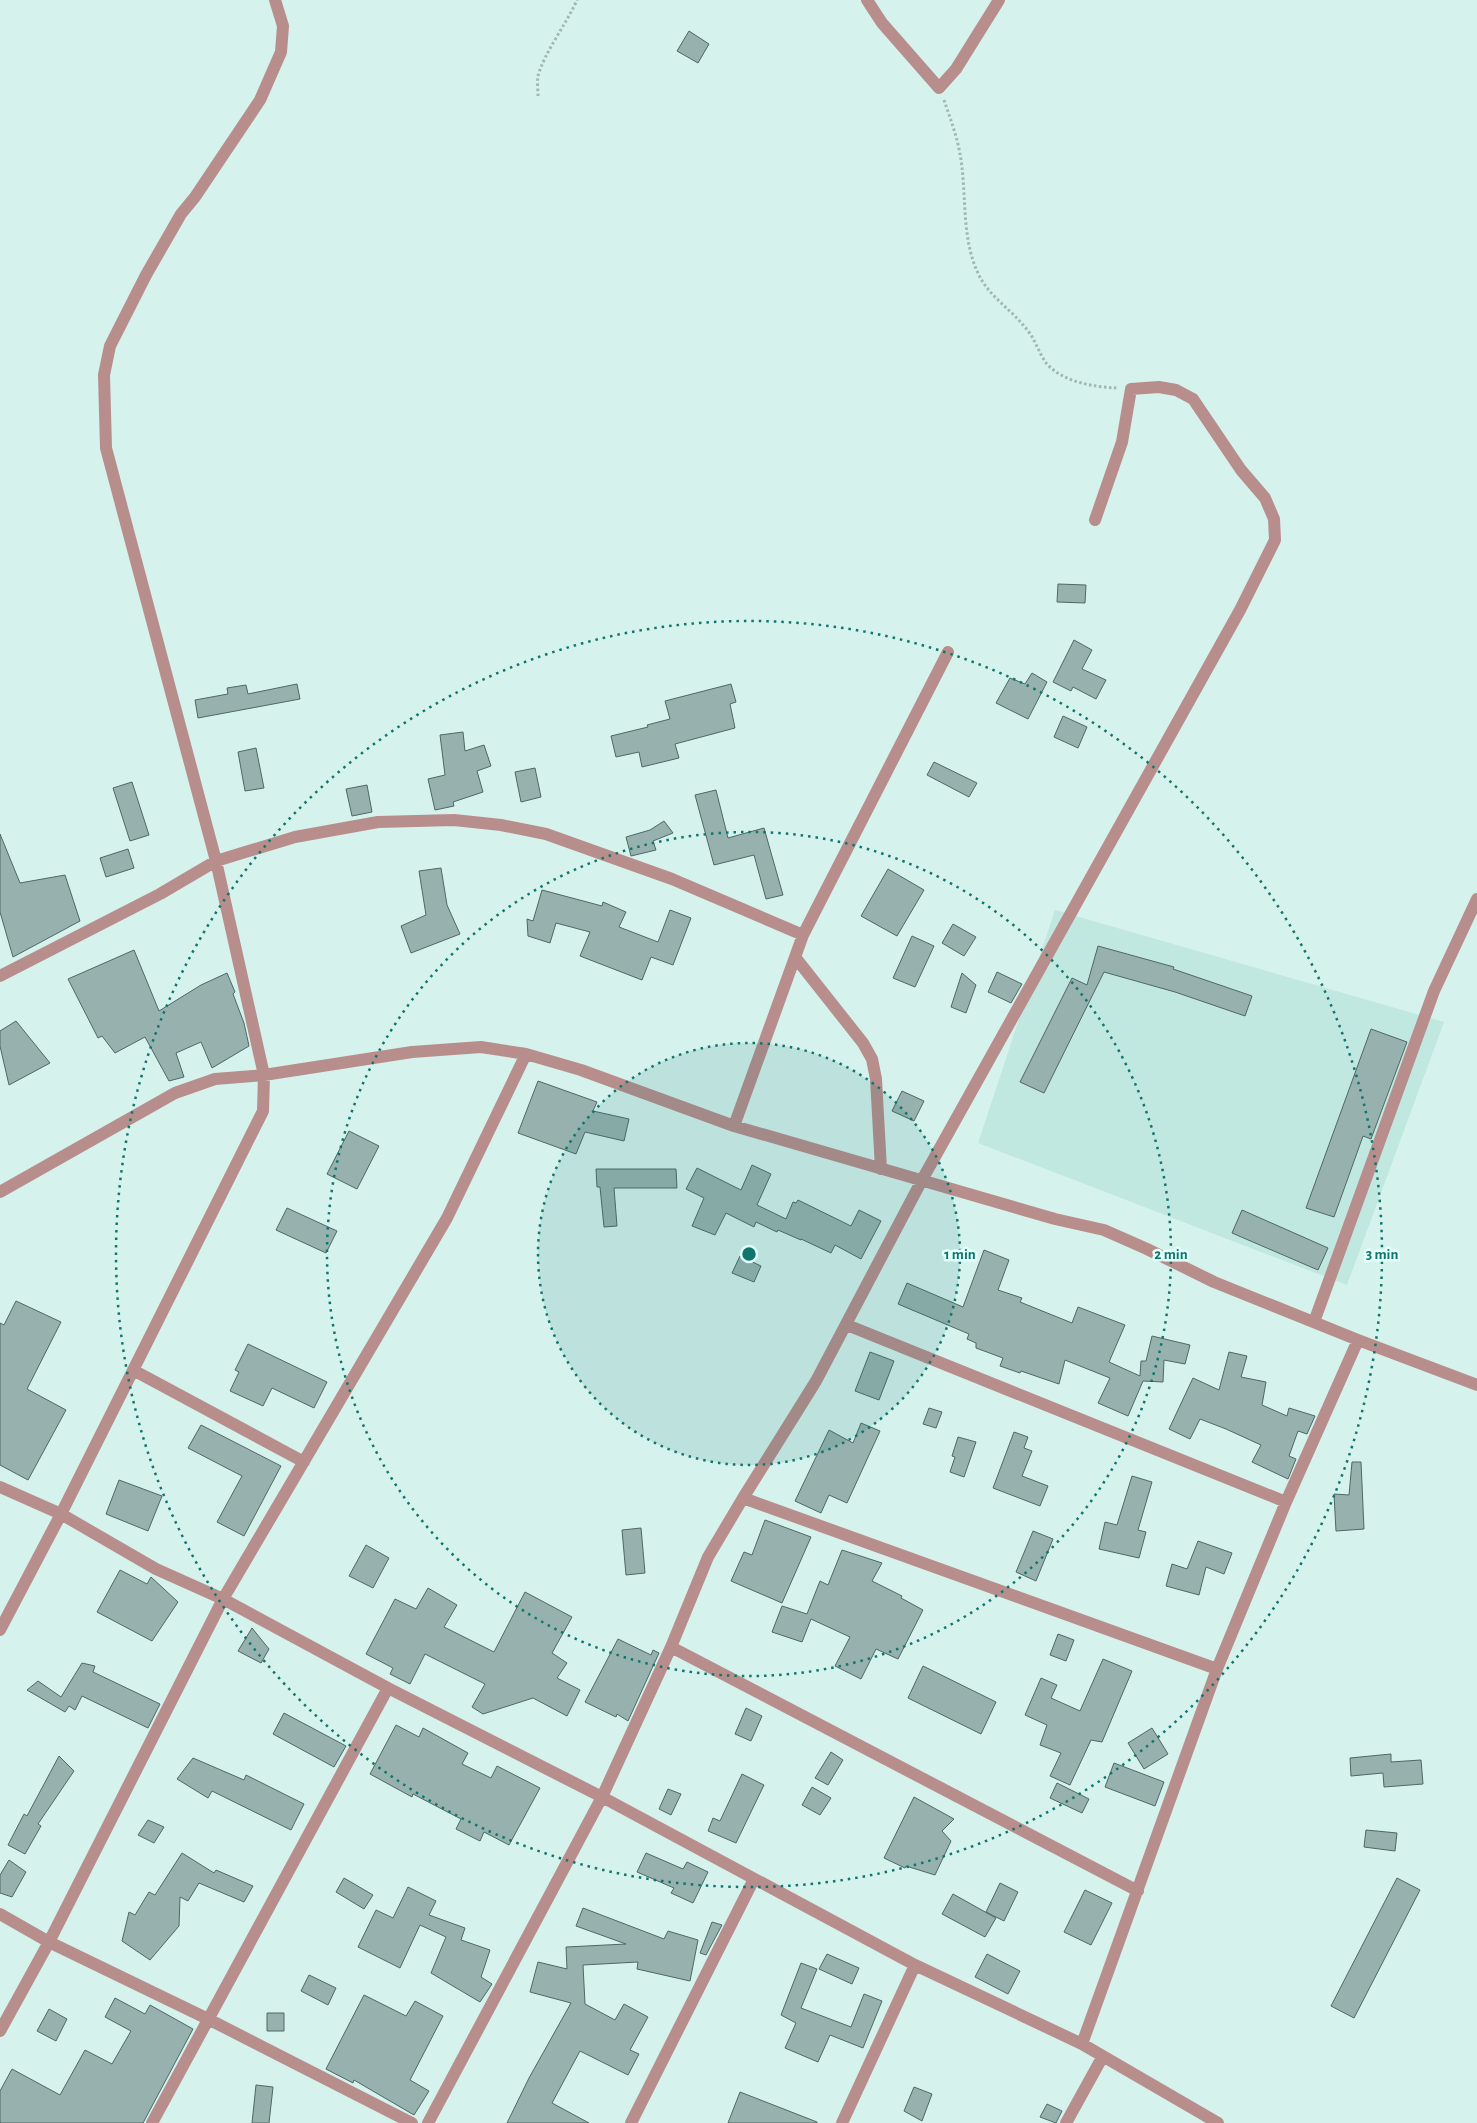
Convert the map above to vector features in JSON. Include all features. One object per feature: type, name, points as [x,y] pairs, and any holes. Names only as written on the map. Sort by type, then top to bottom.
[{"type":"street","points":[[0,1630],[61,1514],[263,1111],[264,1075],[216,861],[106,448],[104,375],[110,346],[181,214],[260,100],[281,52],[283,26],[274,0]]},
{"type":"street","points":[[868,0],[882,22],[940,88],[956,69],[999,0]]},
{"type":"street","points":[[428,2123],[602,1797],[671,1647],[708,1557],[816,1381],[922,1180],[1235,618],[1275,540],[1274,519],[1265,498],[1241,470],[1193,399],[1176,390],[1159,387],[1131,389],[1122,442],[1095,520]]},
{"type":"street","points":[[734,1126],[802,935],[948,652]]},
{"type":"street","points":[[0,976],[160,894],[216,861],[295,837],[378,822],[454,820],[501,825],[546,834],[672,879],[802,935]]},
{"type":"street","points":[[1314,1322],[1434,991],[1477,899]]},
{"type":"street","points":[[795,957],[863,1043],[872,1059],[876,1079],[881,1169]]},
{"type":"street","points":[[0,1192],[175,1093],[215,1079],[264,1075],[412,1052],[481,1047],[526,1054],[581,1070],[734,1126],[1055,1219],[1104,1230],[1214,1282],[1358,1340],[1477,1384]]},
{"type":"street","points":[[0,2031],[49,1942],[223,1599],[447,1218],[526,1054]]},
{"type":"street","points":[[847,1325],[1286,1502]]},
{"type":"street","points":[[1082,2044],[1217,1669],[1286,1502],[1358,1340]]},
{"type":"street","points":[[133,1370],[304,1462]]},
{"type":"street","points":[[0,1487],[61,1514],[156,1569],[223,1599],[388,1688],[602,1797],[915,1965],[1082,2044],[1218,2123]]},
{"type":"street","points":[[743,1498],[1217,1669]]},
{"type":"street","points":[[671,1647],[1138,1891]]},
{"type":"street","points":[[152,2123],[388,1688]]},
{"type":"street","points":[[631,2123],[754,1879]]},
{"type":"street","points":[[0,1914],[49,1942],[412,2123]]},
{"type":"street","points":[[842,2123],[915,1965]]},
{"type":"street","points":[[1066,2123],[1103,2056]]},
{"type":"path","points":[[538,96],[538,77],[577,0]]},
{"type":"path","points":[[940,88],[961,155],[968,235],[976,270],[990,293],[1029,332],[1048,364],[1071,380],[1093,387],[1131,389]]},
{"type":"shaded area","points":[[1055,910],[1444,1022],[1347,1285],[978,1143]]},
{"type":"building","points":[[689,31],[709,44],[698,63],[677,51]]},
{"type":"building","points":[[1058,584],[1086,585],[1085,603],[1057,602]]},
{"type":"building","points":[[1074,640],[1092,650],[1082,669],[1106,680],[1096,699],[1073,687],[1071,691],[1053,682]]},
{"type":"building","points":[[1032,673],[1047,682],[1028,719],[996,703],[1010,678],[1025,684]]},
{"type":"building","points":[[297,684],[300,699],[198,718],[195,700],[228,694],[227,688],[246,685],[248,694]]},
{"type":"building","points":[[731,684],[736,702],[730,704],[735,728],[675,744],[679,758],[642,767],[639,752],[616,757],[611,736],[648,727],[647,725],[670,719],[665,701]]},
{"type":"building","points":[[1063,716],[1087,727],[1078,748],[1054,737]]},
{"type":"building","points":[[463,732],[465,751],[484,745],[491,766],[477,771],[483,792],[453,802],[454,806],[435,810],[428,779],[445,775],[440,735]]},
{"type":"building","points":[[256,748],[264,788],[245,791],[238,752]]},
{"type":"building","points":[[934,762],[977,783],[969,797],[927,775]]},
{"type":"building","points":[[535,768],[541,797],[521,802],[515,772]]},
{"type":"building","points":[[132,782],[149,835],[130,841],[113,788]]},
{"type":"building","points":[[367,785],[372,812],[352,816],[346,789]]},
{"type":"building","points":[[716,790],[728,838],[764,828],[783,895],[766,899],[754,855],[714,865],[695,795]]},
{"type":"building","points":[[664,821],[673,833],[653,841],[656,850],[631,856],[626,837],[650,830]]},
{"type":"building","points":[[0,834],[20,883],[65,875],[80,921],[13,957],[0,912]]},
{"type":"building","points":[[128,849],[134,868],[106,877],[100,858]]},
{"type":"building","points":[[441,868],[447,905],[460,934],[411,953],[401,926],[426,915],[419,871]]},
{"type":"building","points":[[888,869],[924,890],[897,936],[861,916]]},
{"type":"building","points":[[542,890],[602,906],[603,902],[626,912],[619,927],[658,942],[670,910],[691,918],[673,965],[651,957],[642,980],[580,956],[590,932],[556,923],[550,943],[528,936],[527,919],[533,921]]},
{"type":"building","points":[[953,924],[976,937],[964,956],[942,943]]},
{"type":"building","points":[[912,936],[934,946],[915,987],[893,978]]},
{"type":"building","points":[[1098,946],[1174,967],[1173,969],[1252,996],[1245,1016],[1175,992],[1104,972],[1044,1093],[1020,1082],[1072,978],[1087,985]]},
{"type":"building","points":[[134,950],[159,1011],[201,985],[227,973],[235,992],[233,994],[244,1023],[249,1046],[212,1068],[201,1042],[176,1053],[184,1077],[169,1081],[145,1037],[115,1053],[102,1036],[98,1038],[68,979]]},
{"type":"building","points":[[997,972],[1022,984],[1011,1003],[988,992]]},
{"type":"building","points":[[962,973],[976,985],[966,1013],[951,1007]]},
{"type":"building","points":[[16,1021],[50,1063],[9,1085],[0,1046],[0,1031]]},
{"type":"building","points":[[1371,1029],[1407,1042],[1371,1139],[1363,1136],[1334,1217],[1306,1208]]},
{"type":"building","points":[[538,1081],[597,1102],[593,1111],[629,1119],[624,1141],[585,1132],[576,1154],[518,1133]]},
{"type":"building","points":[[902,1091],[924,1101],[914,1121],[892,1111]]},
{"type":"building","points":[[349,1131],[379,1146],[357,1189],[327,1174]]},
{"type":"building","points":[[752,1165],[771,1174],[757,1205],[786,1219],[793,1202],[796,1203],[798,1200],[851,1226],[859,1210],[881,1221],[861,1259],[835,1245],[831,1253],[756,1222],[754,1227],[726,1213],[715,1235],[692,1226],[704,1198],[686,1189],[697,1168],[741,1190]]},
{"type":"building","points":[[596,1169],[676,1169],[677,1188],[614,1188],[617,1226],[604,1227],[600,1187],[597,1187]]},
{"type":"building","points":[[287,1208],[337,1231],[326,1253],[276,1230]]},
{"type":"building","points":[[1242,1210],[1328,1248],[1318,1270],[1232,1233]]},
{"type":"building","points":[[984,1250],[1009,1260],[998,1290],[1022,1298],[1020,1302],[1072,1323],[1078,1307],[1125,1325],[1109,1362],[1140,1376],[1141,1361],[1146,1361],[1152,1336],[1190,1345],[1185,1364],[1164,1360],[1163,1382],[1143,1381],[1128,1416],[1098,1403],[1110,1378],[1065,1360],[1059,1384],[1021,1371],[1020,1373],[1000,1366],[1003,1358],[976,1348],[976,1343],[967,1339],[969,1334],[898,1304],[907,1283],[963,1307]]},
{"type":"building","points":[[740,1256],[761,1266],[754,1282],[732,1273]]},
{"type":"building","points":[[16,1301],[61,1322],[27,1389],[66,1410],[28,1480],[0,1465],[0,1323],[4,1325]]},
{"type":"building","points":[[248,1344],[327,1382],[314,1408],[272,1388],[263,1406],[230,1391],[239,1372],[235,1370]]},
{"type":"building","points":[[870,1352],[894,1361],[879,1400],[855,1391]]},
{"type":"building","points":[[1229,1352],[1247,1356],[1241,1377],[1266,1382],[1262,1405],[1287,1416],[1289,1408],[1315,1416],[1307,1434],[1298,1431],[1289,1456],[1296,1459],[1288,1479],[1252,1462],[1261,1445],[1226,1429],[1200,1419],[1190,1439],[1169,1429],[1193,1378],[1219,1390]]},
{"type":"building","points":[[929,1408],[942,1412],[936,1428],[923,1424]]},
{"type":"building","points":[[861,1423],[880,1431],[847,1503],[829,1495],[821,1513],[795,1501],[829,1430],[853,1443]]},
{"type":"building","points":[[201,1425],[281,1466],[244,1536],[217,1522],[242,1476],[188,1448]]},
{"type":"building","points":[[1014,1432],[1028,1437],[1024,1448],[1032,1451],[1022,1476],[1048,1486],[1040,1506],[993,1488]]},
{"type":"building","points":[[958,1437],[976,1442],[964,1477],[950,1472],[955,1457],[952,1456]]},
{"type":"building","points":[[1352,1462],[1361,1462],[1364,1529],[1336,1531],[1334,1494],[1349,1495]]},
{"type":"building","points":[[1132,1476],[1152,1482],[1138,1530],[1146,1532],[1139,1558],[1099,1549],[1105,1522],[1117,1525]]},
{"type":"building","points":[[119,1480],[162,1496],[148,1531],[106,1514]]},
{"type":"building","points":[[765,1520],[811,1537],[782,1603],[731,1581],[744,1552],[752,1555]]},
{"type":"building","points":[[641,1528],[645,1573],[626,1575],[622,1530]]},
{"type":"building","points":[[1033,1531],[1053,1539],[1036,1581],[1016,1572]]},
{"type":"building","points":[[1198,1541],[1232,1553],[1224,1574],[1206,1567],[1199,1595],[1166,1586],[1172,1564],[1187,1569]]},
{"type":"building","points":[[366,1545],[389,1558],[373,1588],[349,1576]]},
{"type":"building","points":[[842,1550],[882,1563],[872,1581],[902,1596],[901,1598],[923,1610],[898,1659],[876,1649],[861,1679],[835,1666],[850,1637],[811,1619],[802,1642],[772,1632],[782,1606],[807,1614],[820,1581],[828,1585]]},
{"type":"building","points":[[120,1570],[147,1584],[151,1577],[178,1602],[152,1641],[97,1612]]},
{"type":"building","points":[[428,1588],[457,1605],[444,1627],[494,1652],[525,1592],[572,1617],[552,1653],[567,1663],[557,1678],[580,1690],[567,1716],[533,1698],[483,1714],[472,1707],[485,1684],[425,1654],[410,1684],[390,1674],[393,1668],[366,1654],[395,1599],[416,1609]]},
{"type":"building","points":[[252,1628],[269,1649],[261,1663],[238,1651]]},
{"type":"building","points":[[1058,1634],[1074,1640],[1066,1661],[1050,1655]]},
{"type":"building","points":[[618,1639],[651,1655],[653,1650],[659,1653],[628,1721],[617,1714],[616,1717],[585,1702]]},
{"type":"building","points":[[1103,1659],[1132,1671],[1102,1742],[1091,1740],[1070,1785],[1050,1776],[1061,1753],[1040,1745],[1047,1725],[1025,1715],[1041,1678],[1057,1685],[1051,1698],[1080,1711]]},
{"type":"building","points":[[82,1663],[95,1666],[93,1672],[160,1704],[148,1728],[82,1696],[75,1710],[69,1706],[65,1712],[27,1690],[38,1681],[61,1697]]},
{"type":"building","points":[[923,1666],[996,1702],[981,1734],[908,1698]]},
{"type":"building","points":[[746,1708],[762,1716],[751,1741],[735,1734]]},
{"type":"building","points":[[284,1713],[346,1746],[334,1767],[273,1734]]},
{"type":"building","points":[[396,1725],[419,1737],[423,1728],[468,1753],[462,1764],[491,1778],[497,1766],[540,1788],[509,1845],[484,1832],[480,1841],[456,1829],[461,1819],[413,1794],[412,1797],[370,1774]]},
{"type":"building","points":[[1152,1728],[1168,1754],[1144,1769],[1128,1743]]},
{"type":"building","points":[[831,1752],[843,1760],[828,1785],[815,1778]]},
{"type":"building","points":[[1391,1754],[1391,1762],[1421,1760],[1423,1784],[1384,1787],[1383,1773],[1351,1776],[1350,1758]]},
{"type":"building","points":[[59,1756],[74,1771],[38,1824],[41,1826],[25,1854],[8,1845],[24,1814],[27,1816]]},
{"type":"building","points":[[193,1758],[244,1780],[246,1775],[304,1804],[291,1830],[212,1791],[208,1798],[177,1779]]},
{"type":"building","points":[[1114,1763],[1164,1782],[1155,1806],[1105,1787]]},
{"type":"building","points":[[742,1774],[764,1785],[736,1843],[708,1831],[713,1818],[720,1821]]},
{"type":"building","points":[[1057,1783],[1089,1799],[1082,1813],[1050,1798]]},
{"type":"building","points":[[812,1787],[831,1798],[820,1815],[802,1805]]},
{"type":"building","points":[[668,1789],[681,1794],[671,1815],[659,1809]]},
{"type":"building","points":[[914,1797],[954,1819],[942,1831],[951,1841],[935,1875],[906,1866],[905,1868],[884,1858]]},
{"type":"building","points":[[148,1820],[164,1827],[154,1843],[138,1835]]},
{"type":"building","points":[[1366,1830],[1397,1833],[1395,1851],[1364,1847]]},
{"type":"building","points":[[182,1853],[214,1873],[216,1870],[253,1886],[244,1902],[199,1883],[188,1901],[180,1897],[179,1926],[150,1960],[122,1941],[129,1912],[135,1915],[149,1892],[155,1895]]},
{"type":"building","points":[[646,1853],[683,1869],[687,1862],[708,1872],[693,1903],[671,1893],[674,1888],[637,1872]]},
{"type":"building","points":[[9,1860],[26,1872],[12,1897],[0,1893],[0,1875]]},
{"type":"building","points":[[344,1878],[373,1895],[364,1909],[336,1892]]},
{"type":"building","points":[[1397,1878],[1420,1890],[1354,2018],[1331,2006]]},
{"type":"building","points":[[1000,1883],[1018,1892],[1004,1921],[986,1912]]},
{"type":"building","points":[[408,1887],[436,1901],[429,1915],[465,1928],[461,1940],[490,1950],[481,1977],[492,1984],[480,2002],[431,1973],[446,1937],[420,1925],[400,1968],[358,1947],[376,1910],[393,1918]]},
{"type":"building","points":[[1085,1890],[1112,1903],[1091,1945],[1064,1932]]},
{"type":"building","points":[[953,1894],[996,1918],[985,1937],[942,1914]]},
{"type":"building","points":[[583,1908],[664,1939],[668,1931],[698,1940],[690,1981],[637,1969],[638,1962],[583,1965],[585,2004],[615,2020],[624,2004],[648,2017],[630,2050],[639,2054],[628,2075],[580,2051],[552,2103],[589,2123],[507,2123],[529,2078],[571,2003],[530,1992],[538,1962],[567,1969],[566,1947],[626,1944],[576,1926]]},
{"type":"building","points":[[712,1922],[722,1925],[706,1955],[700,1953]]},
{"type":"building","points":[[827,1954],[859,1968],[852,1984],[819,1969]]},
{"type":"building","points":[[987,1954],[1020,1971],[1008,1994],[975,1977]]},
{"type":"building","points":[[801,1963],[817,1969],[801,2008],[851,2027],[864,1994],[882,2001],[863,2048],[830,2035],[818,2062],[785,2048],[796,2023],[781,2015]]},
{"type":"building","points":[[309,1975],[336,1988],[328,2005],[301,1991]]},
{"type":"building","points":[[364,1995],[406,2016],[415,2001],[443,2016],[410,2080],[429,2091],[414,2115],[354,2080],[353,2083],[326,2069]]},
{"type":"building","points":[[115,1998],[145,2014],[150,2005],[193,2029],[143,2123],[0,2123],[0,2091],[12,2069],[60,2095],[85,2050],[112,2064],[131,2031],[105,2017]]},
{"type":"building","points":[[49,2009],[67,2019],[56,2041],[37,2031]]},
{"type":"building","points":[[267,2013],[284,2013],[284,2031],[267,2031]]},
{"type":"building","points":[[256,2085],[273,2087],[269,2123],[252,2123]]},
{"type":"building","points":[[914,2087],[932,2094],[922,2121],[904,2111]]},
{"type":"building","points":[[740,2092],[817,2122],[817,2123],[728,2123]]},
{"type":"building","points":[[1047,2104],[1062,2111],[1056,2123],[1040,2117]]}]
